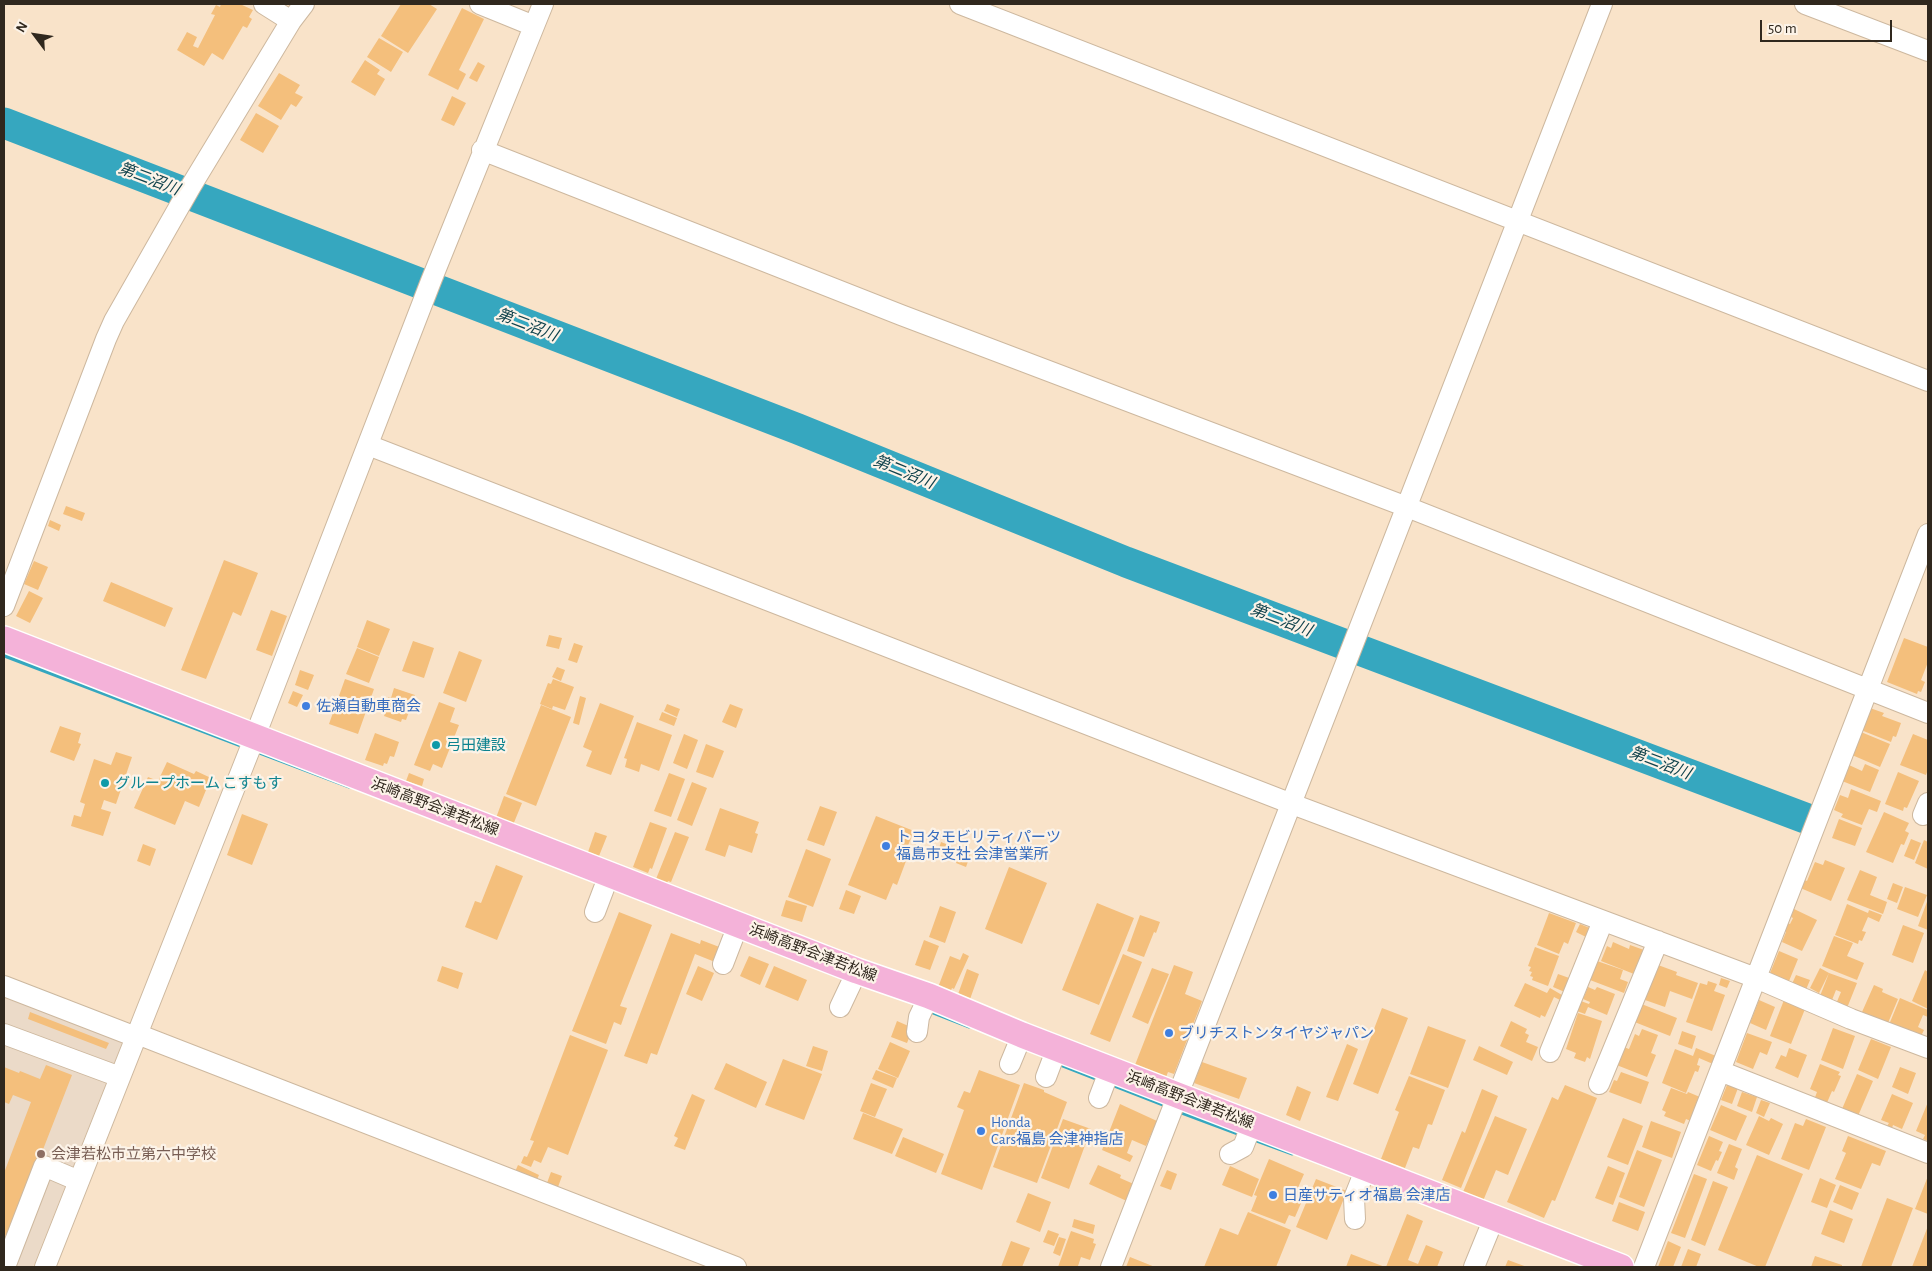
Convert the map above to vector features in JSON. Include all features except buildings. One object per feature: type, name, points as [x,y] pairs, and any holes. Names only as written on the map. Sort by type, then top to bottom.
[{"type":"main road","name":"浜崎高野会津若松線","points":[[4,639],[251,747],[609,875],[738,925],[848,990],[922,1015],[1104,1086],[1252,1124],[1366,1168],[1490,1229],[1612,1266]]},
{"type":"street","points":[[264,4],[291,21]]},
{"type":"street","points":[[4,606],[106,339],[186,195],[291,21],[304,4]]},
{"type":"street","points":[[480,4],[534,26]]},
{"type":"street","points":[[45,1267],[251,747],[482,150],[543,4]]},
{"type":"street","points":[[960,4],[1928,381]]},
{"type":"street","points":[[1111,1267],[1602,4]]},
{"type":"street","points":[[1805,4],[1928,51]]},
{"type":"street","points":[[482,150],[901,314],[1407,508],[1928,713]]},
{"type":"street","points":[[368,445],[1292,804],[1756,978],[1851,1019],[1928,1048]]},
{"type":"street","points":[[1644,1267],[1928,534]]},
{"type":"street","points":[[598,906],[609,875]]},
{"type":"street","points":[[1550,1052],[1603,921]]},
{"type":"street","points":[[726,956],[738,925]]},
{"type":"street","points":[[1599,1084],[1658,941]]},
{"type":"street","points":[[4,989],[136,1036],[736,1267]]},
{"type":"street","points":[[4,1034],[120,1078]]},
{"type":"street","points":[[1720,1071],[1928,1154]]},
{"type":"street","points":[[1236,1151],[1252,1124]]},
{"type":"street","points":[[5,1267],[44,1166],[79,1180]]},
{"type":"street","points":[[1355,1219],[1354,1198],[1366,1168]]},
{"type":"street","points":[[1474,1267],[1490,1229]]},
{"type":"shaded area","name":"会津若松市立第六中学校","points":[[4,995],[123,1041],[33,1267],[4,1267]]},
{"type":"waterway","name":"第二沼川","points":[[4,123],[798,429],[1126,562],[1805,818]]},
{"type":"waterway","points":[[4,655],[246,747]]},
{"type":"waterway","points":[[254,750],[349,786]]},
{"type":"waterway","points":[[928,1010],[969,1026]]},
{"type":"waterway","points":[[1055,1062],[1101,1080]]},
{"type":"waterway","points":[[1109,1083],[1168,1106]]},
{"type":"waterway","points":[[1176,1110],[1243,1135]]},
{"type":"waterway","points":[[1251,1138],[1292,1153]]},
{"type":"place","name":"佐瀬自動車商会","points":[[306,706]]},
{"type":"place","name":"弓田建設","points":[[436,745]]},
{"type":"place","name":"グループホーム こすもす","points":[[105,783]]},
{"type":"place","name":"トヨタモビリティパーツ 福島市支社 会津営業所","points":[[886,846]]},
{"type":"place","name":"ブリチストンタイヤジャパン","points":[[1169,1033]]},
{"type":"place","name":"Honda Cars福島 会津神指店","points":[[981,1131]]},
{"type":"place","name":"会津若松市立第六中学校","points":[[41,1154]]},
{"type":"place","name":"日産サティオ福島 会津店","points":[[1273,1195]]}]
